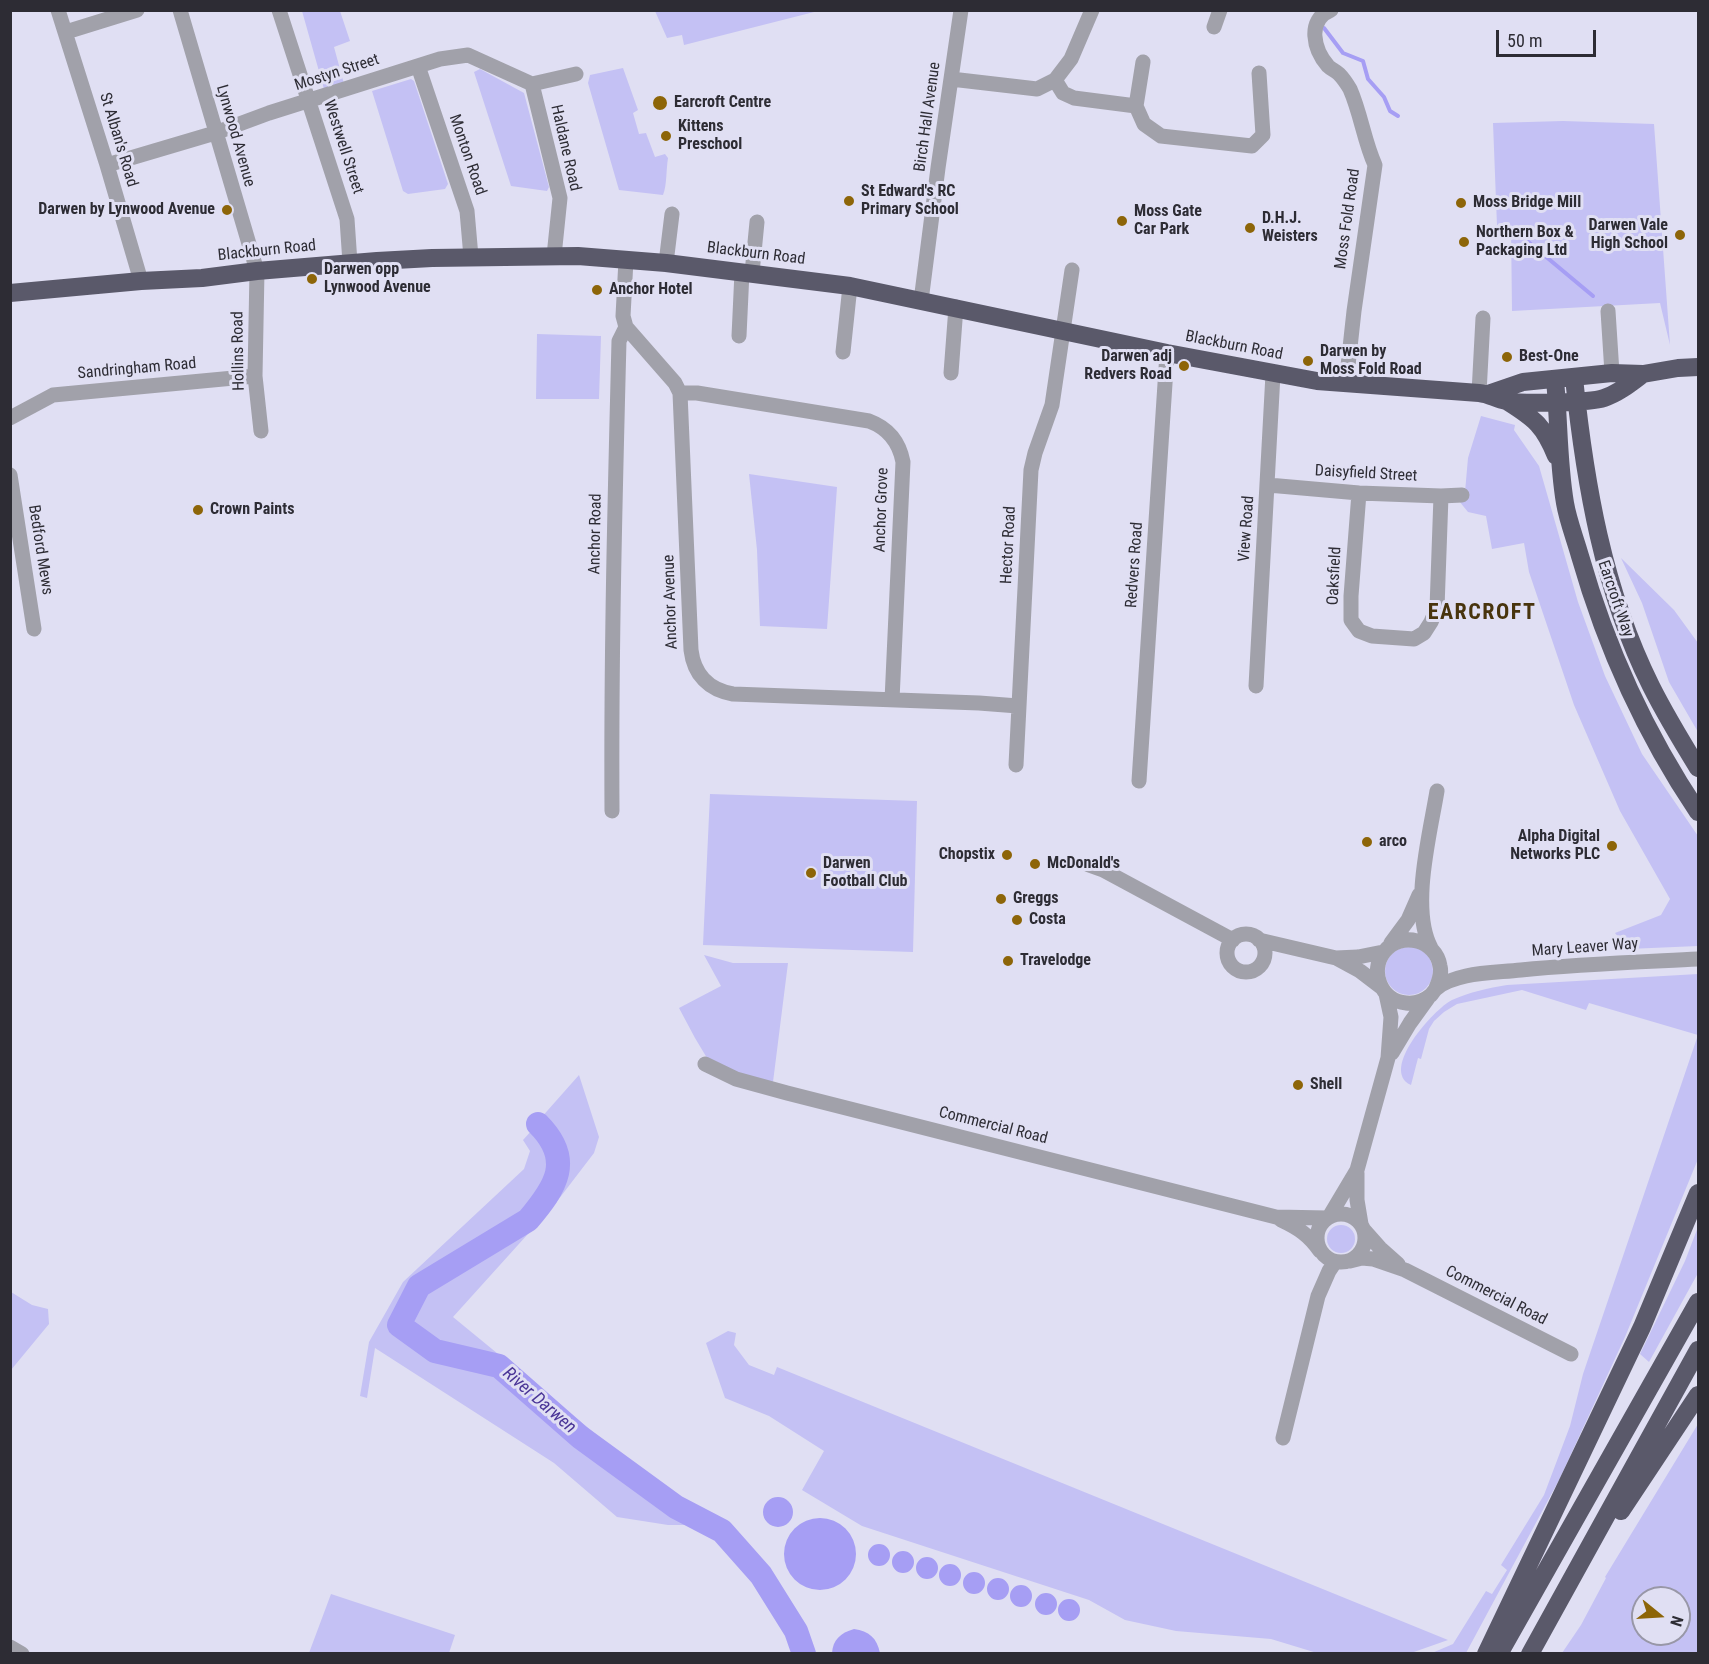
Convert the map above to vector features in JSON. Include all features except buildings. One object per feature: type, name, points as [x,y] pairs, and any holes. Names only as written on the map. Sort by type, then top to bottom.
[{"type":"highway","name":"Blackburn Road","points":[[10,293],[202,278],[350,263],[471,257],[554,256],[666,263],[850,286],[1167,353],[1317,381],[1484,393],[1506,401],[1557,402],[1602,399],[1625,388],[1643,374]]},
{"type":"highway","name":"Blackburn Road","points":[[1484,393],[1523,382],[1612,372],[1643,374],[1698,367]]},
{"type":"highway","name":"Earcroft Way","points":[[1574,378],[1580,434],[1595,519],[1611,581],[1626,627],[1650,685],[1698,768]]},
{"type":"highway","name":"Earcroft Way","points":[[1555,380],[1560,466],[1565,505],[1592,600],[1616,663],[1652,738],[1698,812]]},
{"type":"highway","points":[[1580,434],[1591,412],[1602,399]]},
{"type":"highway","points":[[1506,401],[1539,424],[1560,466]]},
{"type":"highway","points":[[1486,1653],[1642,1327],[1698,1193]]},
{"type":"highway","points":[[1499,1653],[1698,1302]]},
{"type":"highway","points":[[1530,1653],[1698,1350]]},
{"type":"highway","points":[[1552,1614],[1698,1395]]},
{"type":"street","name":"St Alban's Road","points":[[58,10],[141,281]]},
{"type":"street","points":[[66,32],[137,10]]},
{"type":"street","name":"Lynwood Avenue","points":[[180,10],[258,271]]},
{"type":"street","name":"Westwell Street","points":[[279,10],[347,219],[350,263]]},
{"type":"street","name":"Birch Hall Avenue","points":[[921,301],[961,10]]},
{"type":"street","points":[[1214,27],[1220,10]]},
{"type":"street","name":"Moss Fold Road","points":[[1331,10],[1316,25],[1314,38],[1318,50],[1329,67],[1340,75],[1349,88],[1368,150],[1375,165],[1346,384]]},
{"type":"street","points":[[951,79],[1037,89],[1055,80],[1071,59],[1089,17]]},
{"type":"street","name":"Mostyn Street","points":[[107,165],[215,133],[440,59],[468,55],[532,84]]},
{"type":"street","points":[[1143,62],[1136,106],[1144,124],[1161,136],[1252,146],[1263,135],[1260,73]]},
{"type":"street","name":"Monton Road","points":[[418,66],[467,211],[471,257]]},
{"type":"street","points":[[532,84],[576,74]]},
{"type":"street","points":[[1055,80],[1063,93],[1074,98],[1136,106]]},
{"type":"street","name":"Haldane Road","points":[[532,84],[560,198],[554,256]]},
{"type":"street","points":[[666,263],[672,214]]},
{"type":"street","points":[[739,336],[747,272],[758,222]]},
{"type":"street","name":"Anchor Road","points":[[612,812],[612,592],[619,341],[626,327],[623,316],[626,260]]},
{"type":"street","name":"Hector Road","points":[[1016,765],[1031,470],[1052,405],[1072,270]]},
{"type":"street","name":"Hollins Road","points":[[258,271],[255,376],[261,431]]},
{"type":"street","points":[[843,352],[850,286]]},
{"type":"street","points":[[951,373],[956,307]]},
{"type":"street","points":[[1608,311],[1612,372]]},
{"type":"street","points":[[1483,318],[1484,393]]},
{"type":"street","points":[[626,327],[675,383],[680,393]]},
{"type":"street","name":"Redvers Road","points":[[1139,781],[1167,353]]},
{"type":"street","name":"View Road","points":[[1256,686],[1273,374]]},
{"type":"street","name":"Sandringham Road","points":[[10,418],[53,394],[255,376]]},
{"type":"street","name":"Anchor Avenue","points":[[680,393],[691,651],[697,672],[707,684],[733,694],[1018,706]]},
{"type":"street","name":"Anchor Grove","points":[[680,393],[697,393],[869,421],[884,428],[895,440],[903,462],[892,700]]},
{"type":"street","name":"Bedford Mews","points":[[10,475],[34,629]]},
{"type":"street","name":"Daisyfield Street","points":[[1268,485],[1359,493],[1462,495]]},
{"type":"street","name":"Oaksfield","points":[[1359,493],[1351,620],[1359,631],[1372,636],[1414,639],[1424,633],[1437,608],[1441,496]]},
{"type":"street","points":[[1388,1058],[1434,991],[1440,978],[1441,967],[1425,936],[1422,889],[1437,791]]},
{"type":"street","points":[[1089,864],[1233,940]]},
{"type":"street","points":[[1283,1438],[1318,1296],[1329,1271],[1361,1251],[1365,1245],[1357,1200],[1357,1170],[1388,1058],[1391,1017],[1378,979],[1377,969],[1385,951],[1408,920],[1422,889]]},
{"type":"street","points":[[1298,949],[1263,962],[1257,969],[1251,971],[1239,971],[1228,957],[1233,940],[1248,934],[1259,940],[1298,949],[1336,958],[1360,971],[1394,1000],[1403,1003],[1423,1000],[1434,991]]},
{"type":"street","points":[[1259,940],[1265,951],[1263,962]]},
{"type":"street","points":[[1336,958],[1358,957],[1385,951],[1394,943],[1403,940],[1423,943],[1434,952]]},
{"type":"street","name":"Mary Leaver Way","points":[[1434,952],[1443,962],[1473,975]]},
{"type":"street","name":"Mary Leaver Way","points":[[1434,991],[1449,981],[1473,975],[1564,965],[1698,959]]},
{"type":"street","name":"Commercial Road","points":[[705,1064],[736,1079],[787,1093],[1275,1217],[1328,1218]]},
{"type":"street","points":[[1342,1262],[1326,1257],[1321,1252],[1317,1238],[1318,1230],[1328,1218],[1357,1170]]},
{"type":"street","points":[[1328,1218],[1335,1215],[1349,1215],[1362,1227]]},
{"type":"street","name":"Commercial Road","points":[[1275,1217],[1311,1238],[1321,1252]]},
{"type":"street","name":"Commercial Road","points":[[1362,1227],[1389,1257],[1405,1270]]},
{"type":"street","name":"Commercial Road","points":[[1342,1262],[1362,1258],[1373,1259],[1405,1270],[1571,1354]]},
{"type":"street","points":[[10,1647],[22,1653]]},
{"type":"shaded area","points":[[302,11],[340,11],[350,41],[334,47],[344,84],[324,89]]},
{"type":"shaded area","points":[[655,11],[818,11],[684,45],[682,35],[667,38]]},
{"type":"shaded area","points":[[623,68],[638,110],[633,113],[639,134],[646,133],[655,157],[665,154],[668,158],[663,195],[619,190],[588,83],[590,75]]},
{"type":"shaded area","points":[[480,69],[524,93],[549,187],[547,191],[511,186],[474,72]]},
{"type":"shaded area","points":[[411,79],[414,81],[448,184],[445,189],[408,194],[403,191],[372,91]]},
{"type":"shaded area","points":[[1563,121],[1654,124],[1670,345],[1660,303],[1512,311],[1511,226],[1497,226],[1493,123]]},
{"type":"shaded area","points":[[537,334],[601,336],[599,399],[536,399]]},
{"type":"shaded area","points":[[1481,416],[1515,425],[1514,430],[1539,466],[1578,602],[1605,676],[1642,754],[1698,836],[1698,946],[1628,949],[1615,933],[1661,915],[1670,899],[1620,811],[1574,705],[1529,572],[1524,543],[1492,549],[1486,516],[1468,512],[1459,501],[1465,492],[1468,458]]},
{"type":"shaded area","points":[[749,474],[837,487],[827,629],[760,626],[757,550]]},
{"type":"shaded area","points":[[1621,558],[1674,610],[1698,643],[1698,732],[1669,682],[1642,603]]},
{"type":"shaded area","name":"Darwen Football Club","points":[[710,794],[917,801],[913,952],[703,945]]},
{"type":"shaded area","points":[[1404,947],[1414,947],[1426,954],[1433,966],[1433,976],[1426,988],[1414,995],[1404,995],[1389,984],[1385,976],[1385,966],[1396,951]]},
{"type":"shaded area","points":[[704,955],[733,963],[788,963],[773,1082],[732,1072],[707,1058],[695,1038],[679,1008],[721,986]]},
{"type":"shaded area","points":[[1698,974],[1698,1035],[1589,1003],[1586,1010],[1522,990],[1457,1004],[1444,1012],[1429,1029],[1411,1085],[1403,1077],[1401,1067],[1413,1040],[1444,1006],[1466,995],[1507,985]]},
{"type":"shaded area","points":[[1698,1035],[1698,1159],[1625,1337],[1560,1478],[1466,1653],[1432,1653],[1453,1644],[1486,1591],[1492,1594],[1507,1570],[1501,1565],[1544,1495],[1570,1426],[1583,1374]]},
{"type":"shaded area","points":[[579,1075],[599,1137],[594,1153],[555,1204],[453,1317],[648,1477],[588,1435],[501,1362],[437,1346],[406,1323],[422,1290],[529,1224],[546,1204],[557,1186],[561,1159],[555,1135],[540,1119]]},
{"type":"shaded area","points":[[533,1129],[545,1149],[548,1160],[549,1172],[544,1189],[531,1204],[494,1234],[413,1284],[389,1324],[431,1357],[497,1372],[685,1525],[668,1525],[617,1517],[554,1463],[375,1348],[367,1398],[360,1396],[369,1342],[403,1282],[524,1169],[530,1151],[523,1140]]},
{"type":"shaded area","points":[[1341,1225],[1351,1229],[1355,1239],[1351,1249],[1341,1253],[1331,1249],[1327,1239],[1331,1229]]},
{"type":"shaded area","points":[[1698,1227],[1698,1273],[1649,1362],[1640,1354],[1685,1261]]},
{"type":"shaded area","points":[[11,1292],[32,1305],[48,1309],[49,1324],[11,1370]]},
{"type":"shaded area","points":[[728,1331],[736,1333],[734,1345],[749,1365],[774,1375],[777,1367],[1448,1640],[1411,1653],[1317,1653],[1271,1639],[1176,1631],[1125,1620],[1089,1600],[862,1526],[802,1490],[824,1451],[769,1416],[725,1398],[706,1343]]},
{"type":"shaded area","points":[[1698,1424],[1698,1653],[1562,1653],[1581,1625],[1606,1578]]},
{"type":"shaded area","points":[[778,1497],[784,1498],[792,1506],[792,1518],[784,1526],[778,1527],[772,1526],[764,1518],[763,1512],[764,1506],[772,1498]]},
{"type":"shaded area","points":[[827,1518],[846,1528],[854,1540],[856,1554],[854,1568],[846,1580],[834,1588],[813,1590],[794,1580],[786,1568],[784,1547],[794,1528],[806,1520]]},
{"type":"shaded area","points":[[879,1544],[887,1547],[890,1555],[887,1563],[879,1566],[871,1563],[868,1555],[871,1547]]},
{"type":"shaded area","points":[[899,1551],[907,1551],[914,1558],[914,1566],[907,1573],[899,1573],[892,1566],[892,1558]]},
{"type":"shaded area","points":[[923,1557],[931,1557],[938,1564],[938,1572],[931,1579],[923,1579],[916,1572],[916,1564]]},
{"type":"shaded area","points":[[950,1564],[958,1567],[961,1575],[958,1583],[950,1586],[942,1583],[939,1575],[942,1567]]},
{"type":"shaded area","points":[[970,1572],[978,1572],[985,1579],[985,1587],[978,1594],[970,1594],[963,1587],[963,1579]]},
{"type":"shaded area","points":[[994,1578],[1002,1578],[1009,1585],[1009,1593],[1002,1600],[994,1600],[987,1593],[987,1585]]},
{"type":"shaded area","points":[[1017,1585],[1025,1585],[1032,1592],[1032,1600],[1025,1607],[1017,1607],[1010,1600],[1010,1592]]},
{"type":"shaded area","points":[[1042,1593],[1050,1593],[1057,1600],[1057,1608],[1050,1615],[1042,1615],[1035,1608],[1035,1600]]},
{"type":"shaded area","points":[[331,1594],[455,1635],[449,1653],[309,1653]]},
{"type":"shaded area","points":[[1069,1599],[1077,1602],[1080,1610],[1077,1618],[1069,1621],[1061,1618],[1058,1610],[1061,1602]]},
{"type":"shaded area","points":[[854,1629],[872,1636],[880,1653],[832,1653],[838,1638]]},
{"type":"waterway","points":[[1324,28],[1343,53],[1363,61],[1368,79],[1384,97],[1390,111],[1398,116]]},
{"type":"waterway","points":[[1520,235],[1593,296]]},
{"type":"waterway","name":"River Darwen","points":[[538,1124],[549,1137],[556,1150],[558,1161],[553,1185],[538,1208],[528,1220],[419,1286],[399,1325],[435,1351],[499,1366],[580,1437],[676,1507],[722,1531],[761,1575],[796,1631],[804,1654]]},
{"type":"place","name":"Earcroft Centre","points":[[660,103]]},
{"type":"place","name":"Kittens Preschool","points":[[666,136]]},
{"type":"place","name":"St Edward's RC Primary School","points":[[849,201]]},
{"type":"place","name":"Moss Bridge Mill","points":[[1461,203]]},
{"type":"place","name":"Darwen by Lynwood Avenue","points":[[227,210]]},
{"type":"place","name":"Moss Gate Car Park","points":[[1122,221]]},
{"type":"place","name":"D.H.J. Weisters","points":[[1250,228]]},
{"type":"place","name":"Darwen Vale High School","points":[[1680,235]]},
{"type":"place","name":"Northern Box & Packaging Ltd","points":[[1464,242]]},
{"type":"place","name":"Darwen opp Lynwood Avenue","points":[[312,279]]},
{"type":"place","name":"Anchor Hotel","points":[[597,290]]},
{"type":"place","name":"Best-One","points":[[1507,357]]},
{"type":"place","name":"Darwen by Moss Fold Road","points":[[1308,361]]},
{"type":"place","name":"Darwen adj Redvers Road","points":[[1184,366]]},
{"type":"place","name":"Crown Paints","points":[[198,510]]},
{"type":"place","name":"arco","points":[[1367,842]]},
{"type":"place","name":"Alpha Digital Networks PLC","points":[[1612,846]]},
{"type":"place","name":"Chopstix","points":[[1007,855]]},
{"type":"place","name":"McDonald's","points":[[1035,864]]},
{"type":"place","name":"Darwen Football Club","points":[[811,873]]},
{"type":"place","name":"Greggs","points":[[1001,899]]},
{"type":"place","name":"Costa","points":[[1017,920]]},
{"type":"place","name":"Travelodge","points":[[1008,961]]},
{"type":"place","name":"Shell","points":[[1298,1085]]},
{"type":"district","name":"EARCROFT","points":[[1482,613]]}]
